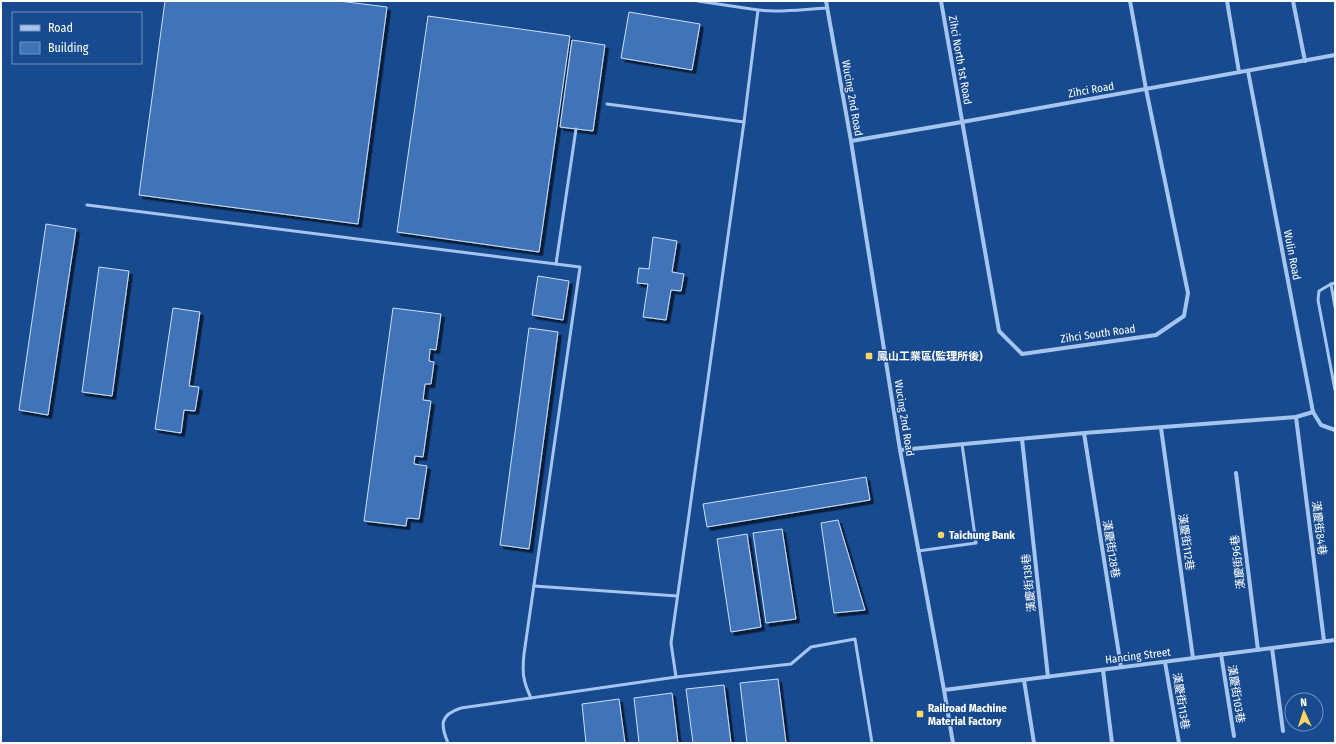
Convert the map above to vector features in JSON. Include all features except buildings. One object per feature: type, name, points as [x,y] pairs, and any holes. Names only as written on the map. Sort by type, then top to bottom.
[{"type":"street","name":"Wucing 2nd Road","points":[[826,1],[851,141],[900,450],[944,690],[952,743]]},
{"type":"street","name":"Zihci North 1st Road","points":[[941,1],[962,122]]},
{"type":"street","points":[[1130,1],[1146,89]]},
{"type":"street","points":[[1227,1],[1239,72]]},
{"type":"street","points":[[1292,1],[1305,61]]},
{"type":"street","name":"Zihci Road","points":[[851,141],[1335,55]]},
{"type":"street","name":"Wulin Road","points":[[1248,71],[1313,412],[1321,426],[1335,430]]},
{"type":"street","name":"Zihci South Road","points":[[962,122],[998,331],[1022,354],[1156,335],[1184,316],[1188,293],[1146,89]]},
{"type":"street","points":[[900,450],[1084,433],[1296,417],[1313,412]]},
{"type":"street","name":"漢慶街84巷","points":[[1296,417],[1324,641]]},
{"type":"street","name":"漢慶街112巷","points":[[1161,428],[1193,658]]},
{"type":"street","name":"漢慶街128巷","points":[[1084,433],[1120,668]]},
{"type":"street","name":"漢慶街138巷","points":[[1022,439],[1048,677]]},
{"type":"street","name":"漢慶街96巷","points":[[1236,473],[1258,650]]},
{"type":"street","name":"Hancing Street","points":[[944,690],[1335,640]]},
{"type":"street","points":[[1272,648],[1283,731]]},
{"type":"street","name":"漢慶街103巷","points":[[1221,654],[1234,736]]},
{"type":"street","name":"漢慶街113巷","points":[[1165,662],[1179,743]]},
{"type":"street","points":[[1103,670],[1112,743]]},
{"type":"street","points":[[1024,680],[1034,743]]},
{"type":"lane","points":[[698,1],[767,11],[827,8]]},
{"type":"lane","points":[[676,677],[671,643],[744,122],[758,10]]},
{"type":"lane","points":[[607,104],[744,122]]},
{"type":"lane","points":[[556,264],[576,129]]},
{"type":"lane","points":[[87,204],[580,267],[522,670],[524,684],[531,698]]},
{"type":"lane","points":[[1335,283],[1319,291],[1318,300],[1335,390]]},
{"type":"lane","points":[[1331,284],[1335,307]]},
{"type":"lane","points":[[918,551],[976,543],[962,444]]},
{"type":"lane","points":[[534,586],[677,596]]},
{"type":"lane","points":[[448,743],[442,727],[445,718],[450,711],[461,708],[676,677],[791,664],[811,647],[855,639],[872,743]]},
{"type":"place","name":"鳳山工業區(監理所後)","points":[[869,356]]},
{"type":"place","name":"Taichung Bank","points":[[941,535]]},
{"type":"place","name":"Railroad Machine Material Factory","points":[[920,714]]}]
